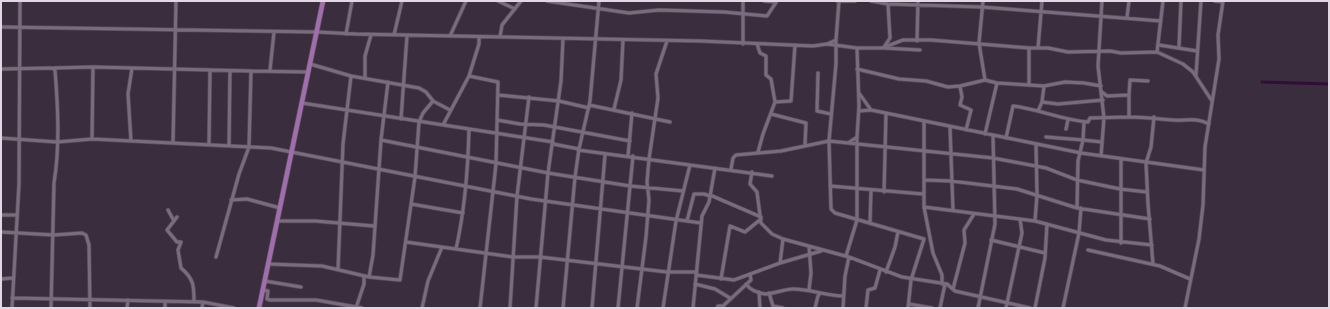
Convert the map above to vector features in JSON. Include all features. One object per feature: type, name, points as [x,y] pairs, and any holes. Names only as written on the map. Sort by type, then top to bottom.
[{"type":"highway","points":[[259,308],[264,290],[268,264],[323,1]]},
{"type":"street","points":[[12,308],[18,190],[20,1]]},
{"type":"street","points":[[173,143],[176,1]]},
{"type":"street","points":[[346,34],[352,1]]},
{"type":"street","points":[[394,35],[402,1]]},
{"type":"street","points":[[450,36],[466,1]]},
{"type":"street","points":[[498,1],[515,9]]},
{"type":"street","points":[[500,38],[502,25],[521,1]]},
{"type":"street","points":[[547,1],[598,10],[634,13],[659,10],[767,16],[776,1]]},
{"type":"street","points":[[563,308],[578,150],[589,107],[599,1]]},
{"type":"street","points":[[743,1],[743,44]]},
{"type":"street","points":[[764,1],[776,1]]},
{"type":"street","points":[[855,1],[838,1],[836,64],[829,141],[832,212],[924,239],[911,280],[908,308]]},
{"type":"street","points":[[871,1],[887,3],[918,2],[1127,17],[1161,21]]},
{"type":"street","points":[[983,1],[979,43],[985,80]]},
{"type":"street","points":[[1038,48],[1042,1]]},
{"type":"street","points":[[1101,156],[1104,118],[1099,51],[1102,1]]},
{"type":"street","points":[[1127,17],[1129,1]]},
{"type":"street","points":[[1157,52],[1159,46],[1163,1]]},
{"type":"street","points":[[1179,47],[1181,1]]},
{"type":"street","points":[[1196,75],[1201,1]]},
{"type":"street","points":[[1185,308],[1200,232],[1203,201],[1205,143],[1219,59],[1218,35],[1223,1],[1215,1]]},
{"type":"street","points":[[917,40],[918,2]]},
{"type":"street","points":[[882,48],[890,38],[887,3]]},
{"type":"street","points":[[1,27],[20,26],[175,31],[317,32],[371,35],[595,39],[818,46],[836,41]]},
{"type":"street","points":[[270,70],[274,32]]},
{"type":"street","points":[[365,77],[365,56],[371,35]]},
{"type":"street","points":[[401,119],[407,54],[407,36]]},
{"type":"street","points":[[443,125],[469,76],[479,44],[479,37]]},
{"type":"street","points":[[536,308],[548,173],[559,101],[563,39]]},
{"type":"street","points":[[614,109],[622,74],[623,40]]},
{"type":"street","points":[[882,48],[899,40],[917,40],[1048,48],[1068,52],[1099,51],[1121,54],[1157,52],[1162,53],[1182,64],[1196,75],[1212,101]]},
{"type":"street","points":[[637,308],[648,216],[649,158],[658,93],[656,74],[667,41]]},
{"type":"street","points":[[836,41],[842,46]]},
{"type":"street","points":[[757,44],[760,53],[766,56],[766,75],[771,79],[775,102],[758,152]]},
{"type":"street","points":[[827,44],[857,48],[920,50]]},
{"type":"street","points":[[775,102],[791,101],[794,45]]},
{"type":"street","points":[[1159,46],[1179,47],[1197,51]]},
{"type":"street","points":[[1159,46],[1162,53]]},
{"type":"street","points":[[843,308],[847,257],[857,220],[857,137],[859,93],[857,48]]},
{"type":"street","points":[[1029,48],[1029,84]]},
{"type":"street","points":[[310,64],[351,76],[365,77],[423,89],[433,101],[450,110]]},
{"type":"street","points":[[1,69],[93,67],[210,71],[270,70],[308,72]]},
{"type":"street","points":[[92,139],[93,67]]},
{"type":"street","points":[[51,308],[54,235],[54,183],[58,103],[54,68]]},
{"type":"street","points":[[132,68],[128,94],[132,141]]},
{"type":"street","points":[[857,70],[899,79],[926,80],[948,87],[960,86],[985,80],[997,83],[1044,86],[1068,82],[1084,82],[1101,86]]},
{"type":"street","points":[[209,145],[210,71]]},
{"type":"street","points":[[229,146],[230,71]]},
{"type":"street","points":[[216,257],[231,200],[249,147],[251,71]]},
{"type":"street","points":[[818,73],[817,111],[831,114]]},
{"type":"street","points":[[338,270],[342,162],[346,110],[351,76]]},
{"type":"street","points":[[469,76],[498,81],[496,164],[480,308]]},
{"type":"street","points":[[1129,117],[1130,80],[1148,81]]},
{"type":"street","points":[[369,276],[373,255],[383,116],[388,82]]},
{"type":"street","points":[[985,134],[997,83]]},
{"type":"street","points":[[960,86],[962,97],[960,105],[971,110],[966,130]]},
{"type":"street","points":[[1038,111],[1042,102],[1044,86]]},
{"type":"street","points":[[1102,92],[1107,96],[1129,95]]},
{"type":"street","points":[[859,93],[872,110]]},
{"type":"street","points":[[498,95],[529,97],[589,107],[614,109],[670,122]]},
{"type":"street","points":[[1042,102],[1058,104],[1103,101],[1107,96]]},
{"type":"street","points":[[510,308],[517,196],[529,97]]},
{"type":"street","points":[[268,264],[322,266],[364,276],[400,280],[416,177],[419,122],[433,101]]},
{"type":"street","points":[[302,103],[524,138],[605,155],[649,158],[772,176]]},
{"type":"street","points":[[859,106],[864,109],[886,114],[1080,153],[1204,170]]},
{"type":"street","points":[[1006,138],[1013,106],[1038,111],[1068,120],[1084,122],[1089,122],[1090,118],[1154,117],[1173,120],[1197,119],[1209,124]]},
{"type":"street","points":[[859,111],[864,109]]},
{"type":"street","points":[[628,156],[632,113]]},
{"type":"street","points":[[771,114],[806,123],[805,145]]},
{"type":"street","points":[[884,192],[886,114]]},
{"type":"street","points":[[1153,264],[1146,163],[1151,147],[1154,117]]},
{"type":"street","points":[[497,120],[526,125],[540,124],[555,128],[582,131],[630,140]]},
{"type":"street","points":[[1066,129],[1068,120]]},
{"type":"street","points":[[924,122],[924,207],[933,253],[944,284],[940,308]]},
{"type":"street","points":[[1063,308],[1079,233],[1078,160],[1083,140],[1084,122]]},
{"type":"street","points":[[950,127],[953,210]]},
{"type":"street","points":[[456,249],[467,187],[469,129]]},
{"type":"street","points":[[978,308],[979,297],[995,224],[993,135]]},
{"type":"street","points":[[848,143],[857,137]]},
{"type":"street","points":[[1046,137],[1102,142]]},
{"type":"street","points":[[1,138],[57,142],[92,139],[249,147],[292,152],[492,192],[601,210],[701,224]]},
{"type":"street","points":[[381,140],[496,164],[548,173],[630,186],[683,191]]},
{"type":"street","points":[[731,169],[734,156],[758,152],[781,151],[829,141],[923,152],[993,158],[1036,166],[1078,180],[1120,189],[1147,192]]},
{"type":"street","points":[[1035,221],[1037,195],[1036,144]]},
{"type":"street","points":[[592,308],[605,155]]},
{"type":"street","points":[[618,308],[633,156]]},
{"type":"street","points":[[1121,159],[1121,242]]},
{"type":"street","points":[[663,308],[667,272],[676,220],[690,165]]},
{"type":"street","points":[[693,308],[702,216],[707,207],[710,196],[715,168]]},
{"type":"street","points":[[752,172],[750,184],[757,192],[761,218],[766,229],[783,239],[821,251],[847,257],[911,280],[944,284],[953,289],[979,297],[1030,308]]},
{"type":"street","points":[[924,180],[951,181],[1023,190],[1079,208],[1122,216],[1150,219]]},
{"type":"street","points":[[830,186],[884,192],[915,192],[923,194]]},
{"type":"street","points":[[870,223],[871,190]]},
{"type":"street","points":[[687,221],[694,194],[704,194],[710,196],[761,218]]},
{"type":"street","points":[[231,200],[247,199],[280,208]]},
{"type":"street","points":[[411,204],[463,213]]},
{"type":"street","points":[[924,207],[1035,221],[1079,233],[1121,242],[1152,245]]},
{"type":"street","points":[[168,210],[174,221]]},
{"type":"street","points":[[953,289],[965,243],[964,230],[974,214]]},
{"type":"street","points":[[1,215],[16,215]]},
{"type":"street","points":[[177,217],[167,230],[176,242],[180,242],[178,250],[181,268],[190,275],[194,288],[194,302]]},
{"type":"street","points":[[721,279],[730,226],[746,232],[761,218]]},
{"type":"street","points":[[1006,308],[1022,233],[1020,219]]},
{"type":"street","points":[[277,221],[315,221],[374,226]]},
{"type":"street","points":[[1035,308],[1045,253],[1048,224]]},
{"type":"street","points":[[1,232],[15,234],[54,235],[82,233],[88,237],[90,308]]},
{"type":"street","points":[[886,272],[895,248],[898,232]]},
{"type":"street","points":[[780,263],[783,239]]},
{"type":"street","points":[[991,240],[1019,248],[1045,253]]},
{"type":"street","points":[[406,242],[485,254],[540,258],[595,265],[622,266],[667,272],[697,273],[721,279],[734,280],[780,263],[821,251]]},
{"type":"street","points":[[809,246],[811,273],[809,290]]},
{"type":"street","points":[[422,308],[428,280],[442,247]]},
{"type":"street","points":[[1088,250],[1153,264],[1174,271],[1190,279]]},
{"type":"street","points":[[866,308],[868,290],[875,288],[880,270]]},
{"type":"street","points":[[717,308],[718,306],[723,306],[751,279],[750,274]]},
{"type":"street","points":[[356,308],[364,276]]},
{"type":"street","points":[[1,279],[13,279]]},
{"type":"street","points":[[265,281],[301,287]]},
{"type":"street","points":[[695,284],[715,289],[730,298]]},
{"type":"street","points":[[746,284],[749,288],[759,292],[769,293],[793,289],[809,290],[843,296]]},
{"type":"street","points":[[264,290],[268,291],[268,299],[270,300],[316,300],[362,308]]},
{"type":"street","points":[[759,292],[760,308]]},
{"type":"street","points":[[769,293],[773,306],[783,308]]},
{"type":"street","points":[[815,308],[820,293]]},
{"type":"street","points":[[12,298],[203,302],[234,308]]},
{"type":"street","points":[[127,308],[128,300]]},
{"type":"street","points":[[165,301],[165,308]]},
{"type":"street","points":[[202,308],[203,302]]},
{"type":"street","points":[[909,304],[932,308]]},
{"type":"waterway","points":[[1262,82],[1329,84]]}]
